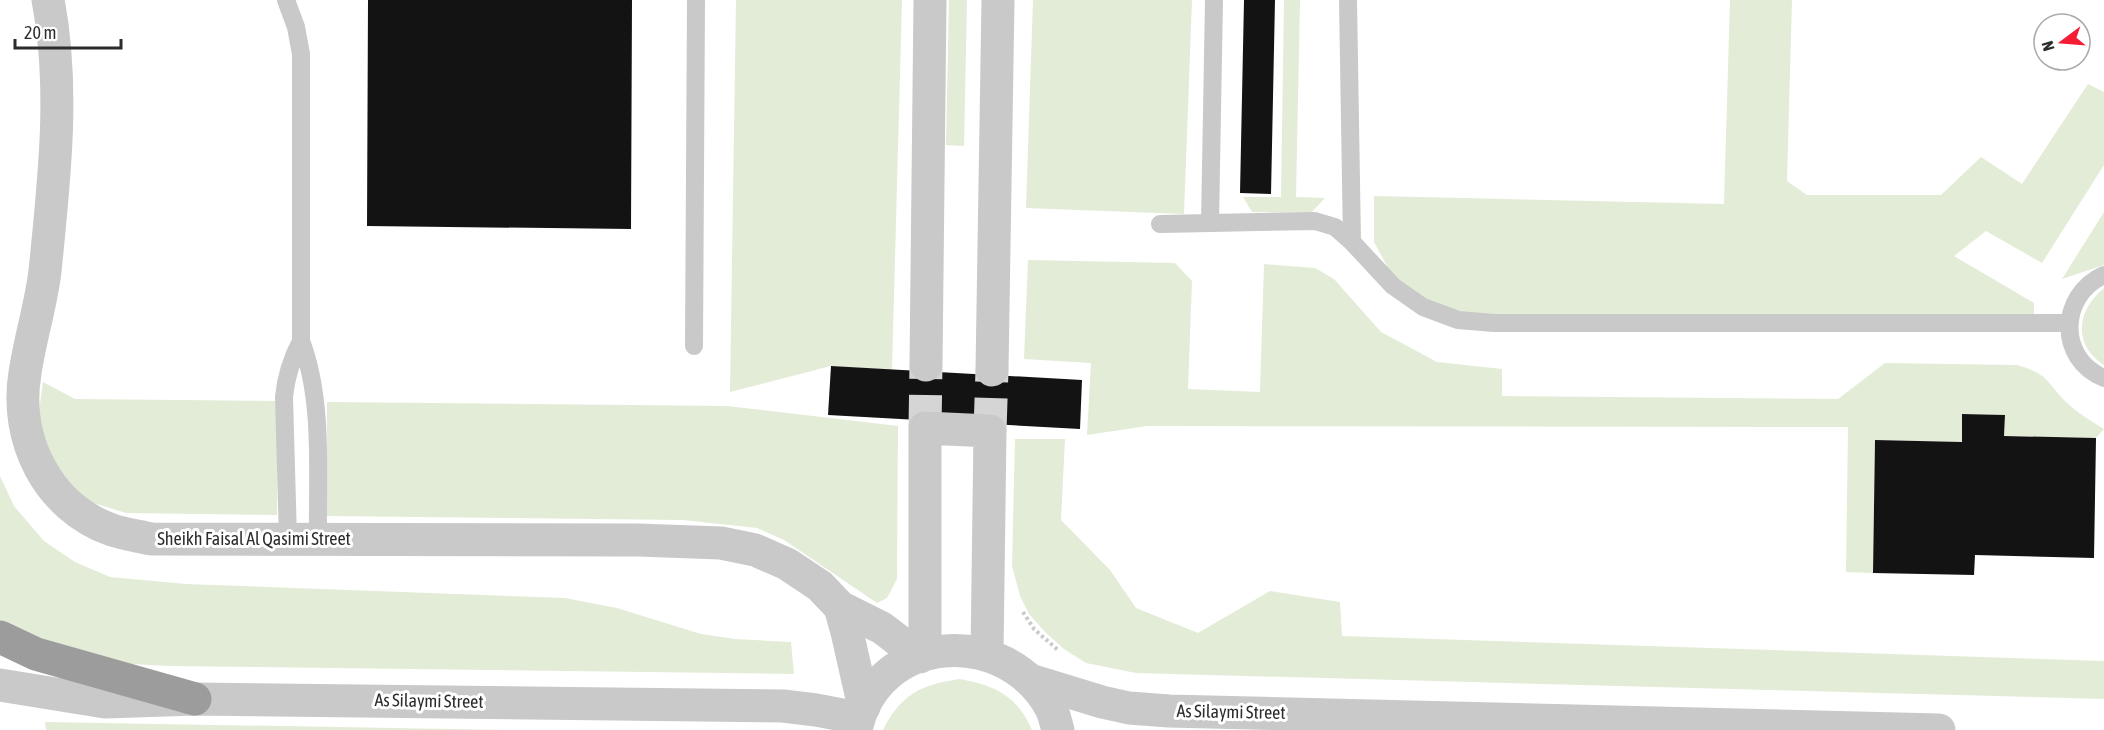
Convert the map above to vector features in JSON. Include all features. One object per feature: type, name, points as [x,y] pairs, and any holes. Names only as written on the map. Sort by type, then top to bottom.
[{"type":"highway","points":[[0,637],[36,654],[195,699]]},
{"type":"street","name":"Sheikh Faisal Al Qasimi Street","points":[[48,0],[54,31],[57,94],[51,204],[44,277],[24,376],[23,415],[30,448],[42,476],[60,497],[81,514],[111,530],[151,538],[638,540],[721,543],[755,550],[787,564],[820,586],[840,608],[882,628],[922,656]]},
{"type":"street","points":[[927,365],[930,0]]},
{"type":"street","points":[[992,370],[998,0]]},
{"type":"street","points":[[922,656],[925,428],[990,431],[987,654]]},
{"type":"street","name":"Sheikh Faisal Al Qasimi Street","points":[[840,608],[849,640],[859,719]]},
{"type":"street","points":[[859,719],[873,691],[888,675],[906,663],[945,650],[966,650],[987,654],[1010,664],[1030,680],[1052,709],[1058,730]]},
{"type":"street","name":"As Silaymi Street","points":[[1030,680],[1128,708],[1169,711],[1939,730]]},
{"type":"street","name":"As Silaymi Street","points":[[0,685],[105,702],[195,699],[783,706],[859,719]]},
{"type":"lane","points":[[286,0],[296,27],[301,54],[301,341],[313,378],[316,399],[303,539]]},
{"type":"lane","points":[[694,346],[696,0]]},
{"type":"lane","points":[[1210,223],[1214,0]]},
{"type":"lane","points":[[1348,0],[1352,242]]},
{"type":"lane","points":[[1160,224],[1315,221],[1335,227],[1393,286],[1423,307],[1458,320],[1494,323],[2069,323]]},
{"type":"lane","points":[[2104,275],[2094,279],[2082,291],[2073,306],[2069,323],[2070,339],[2076,353],[2085,366],[2104,378]]},
{"type":"lane","points":[[301,341],[292,357],[286,376],[284,397],[303,539]]},
{"type":"path","points":[[1020,608],[1034,629],[1066,656]]},
{"type":"green space","points":[[736,0],[902,0],[892,370],[831,366],[730,392]]},
{"type":"green space","points":[[949,0],[967,0],[964,146],[946,145]]},
{"type":"green space","points":[[1033,0],[1192,0],[1184,214],[1026,208]]},
{"type":"green space","points":[[1284,0],[1300,0],[1296,197],[1325,198],[1311,213],[1252,212],[1243,197],[1281,197]]},
{"type":"green space","points":[[1730,0],[1792,0],[1787,181],[1807,195],[1941,195],[1981,157],[2022,184],[2088,84],[2104,92],[2104,165],[2042,263],[1986,231],[1954,256],[2034,303],[2034,316],[1470,317],[1425,307],[1394,279],[1374,242],[1374,196],[1724,204]]},
{"type":"green space","points":[[2104,212],[2104,265],[2062,279]]},
{"type":"green space","points":[[1028,260],[1175,263],[1192,281],[1188,389],[1260,392],[1264,264],[1315,268],[1334,279],[1381,332],[1437,362],[1502,369],[1502,396],[1838,399],[1885,363],[2017,365],[2041,375],[2069,405],[2104,429],[2096,438],[2004,436],[2005,415],[1963,414],[1962,442],[1875,440],[1873,573],[1846,572],[1848,427],[1147,426],[1087,435],[1091,363],[1024,359]]},
{"type":"green space","points":[[2104,288],[2104,365],[2087,347],[2082,327],[2088,306]]},
{"type":"green space","points":[[43,382],[75,399],[278,401],[277,515],[126,513],[84,500],[55,466],[38,418]]},
{"type":"green space","points":[[327,402],[727,406],[898,426],[897,579],[887,598],[877,603],[784,540],[757,528],[683,520],[327,516]]},
{"type":"green space","points":[[1015,439],[1065,439],[1061,520],[1110,570],[1136,608],[1198,633],[1270,591],[1340,602],[1342,636],[2104,661],[2104,699],[1136,673],[1086,663],[1064,649],[1046,633],[1029,614],[1020,596],[1012,566]]},
{"type":"green space","points":[[0,476],[14,506],[44,541],[75,562],[110,577],[186,584],[565,598],[617,608],[701,634],[735,639],[791,642],[794,674],[168,666],[96,662],[40,646],[0,620]]},
{"type":"green space","points":[[959,679],[994,689],[1012,700],[1032,730],[883,730],[897,708],[913,693],[934,684]]},
{"type":"green space","points":[[45,722],[507,730],[46,730]]},
{"type":"building","points":[[368,0],[632,0],[631,229],[367,226]]},
{"type":"building","points":[[1244,0],[1275,0],[1271,194],[1240,193]]},
{"type":"building","points":[[831,366],[1082,380],[1080,429],[828,415]]},
{"type":"building","points":[[1962,414],[2005,415],[2004,436],[2096,438],[2094,558],[1975,555],[1974,575],[1873,573],[1875,440],[1962,442]]},
{"type":"tunnel","points":[[925,428],[926,365]]},
{"type":"tunnel","points":[[990,431],[992,370]]}]
